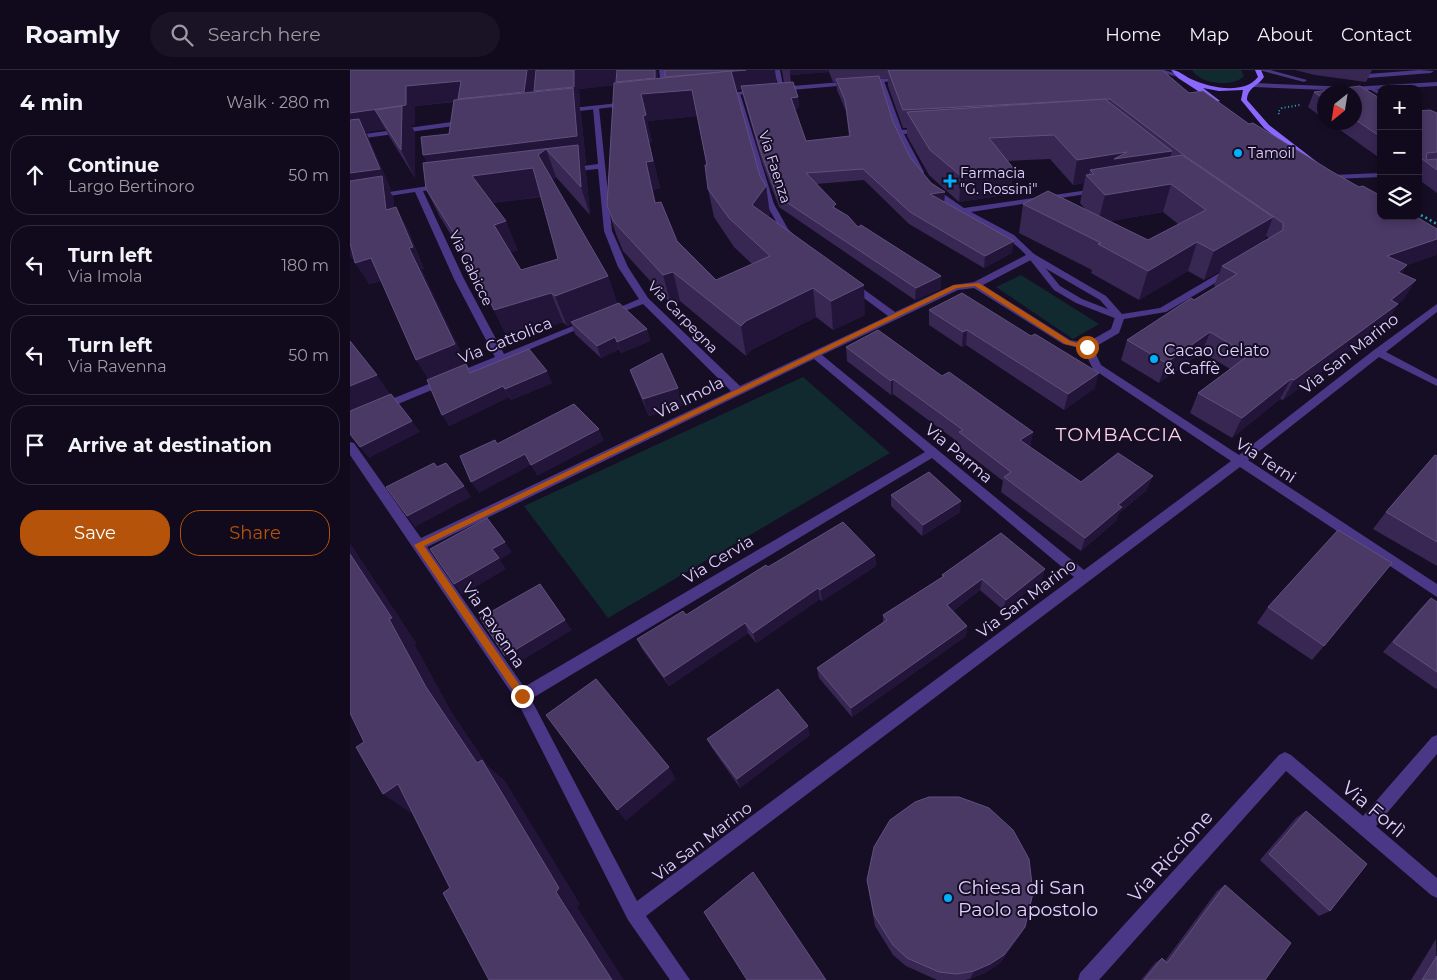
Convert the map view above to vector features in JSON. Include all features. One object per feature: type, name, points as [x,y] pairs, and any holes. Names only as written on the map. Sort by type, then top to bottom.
[{"type":"main road","points":[[1258,70],[1262,77],[1244,93],[1244,100],[1264,124],[1324,172]]},
{"type":"main road","points":[[1176,73],[1223,105]]},
{"type":"main road","points":[[1192,83],[1222,89],[1252,86]]},
{"type":"main road","points":[[1259,132],[1296,157],[1348,186]]},
{"type":"street","points":[[662,70],[665,101]]},
{"type":"street","points":[[776,70],[782,89]]},
{"type":"street","points":[[1155,70],[1176,73]]},
{"type":"street","points":[[1262,70],[1288,78],[1374,89],[1377,91]]},
{"type":"street","points":[[1368,76],[1433,72]]},
{"type":"street","points":[[773,90],[910,79]]},
{"type":"street","points":[[881,81],[899,132],[916,168],[935,191],[963,211],[1024,245],[1057,288],[1079,301],[1120,317],[1163,310],[1238,266]]},
{"type":"street","points":[[1252,86],[1374,89],[1437,84]]},
{"type":"street","points":[[710,96],[764,90]]},
{"type":"street","name":"Via Faenza","points":[[737,93],[770,204],[785,230],[804,249]]},
{"type":"street","points":[[656,102],[674,100]]},
{"type":"street","points":[[556,112],[636,104]]},
{"type":"street","name":"Via Carpegna","points":[[596,108],[608,231],[623,267],[644,300],[738,391]]},
{"type":"street","points":[[350,138],[478,121]]},
{"type":"street","points":[[899,132],[938,129]]},
{"type":"street","points":[[554,172],[603,166]]},
{"type":"street","points":[[1324,172],[1377,175]]},
{"type":"street","points":[[350,200],[447,185]]},
{"type":"street","points":[[963,211],[1108,188]]},
{"type":"street","name":"Via Gabicce","points":[[418,189],[459,279],[501,358]]},
{"type":"street","points":[[1031,256],[1103,298],[1120,317]]},
{"type":"street","name":"Via Imola","points":[[419,545],[894,316],[956,287],[976,284],[1031,256]]},
{"type":"street","points":[[841,278],[894,316]]},
{"type":"street","points":[[976,284],[1067,342],[1087,347],[1115,331],[1120,317]]},
{"type":"street","name":"Via Cattolica","points":[[350,420],[644,300]]},
{"type":"street","name":"Via San Marino","points":[[634,914],[1239,461],[1437,307]]},
{"type":"street","name":"Via Terni","points":[[1087,347],[1097,367],[1437,591]]},
{"type":"street","points":[[1378,352],[1437,383]]},
{"type":"street","name":"Via Parma","points":[[814,354],[1082,577]]},
{"type":"street","name":"Via Ravenna","points":[[350,446],[522,696],[634,914],[682,980]]},
{"type":"street","name":"Via Cervia","points":[[522,696],[932,452]]},
{"type":"street","points":[[1364,827],[1437,742]]},
{"type":"street","name":"Via Forlì","points":[[1285,760],[1437,888]]},
{"type":"street","name":"Via Riccione","points":[[1087,980],[1285,760]]},
{"type":"path","points":[[1282,119],[1278,112],[1282,108],[1302,105]]},
{"type":"path","points":[[1422,216],[1437,224]]},
{"type":"green space","points":[[1192,70],[1241,70],[1244,76],[1232,82],[1217,83],[1202,79]]},
{"type":"green space","points":[[1021,275],[1099,324],[1073,339],[996,287]]},
{"type":"green space","points":[[803,377],[890,453],[608,618],[524,506]]},
{"type":"building","points":[[350,70],[527,70],[524,92],[458,99],[461,81],[406,86],[406,105],[350,113]]},
{"type":"building","points":[[536,70],[574,70],[574,87],[534,91]]},
{"type":"building","points":[[617,70],[655,70],[655,78],[616,82]]},
{"type":"building","points":[[665,70],[746,70],[665,77]]},
{"type":"building","points":[[888,70],[1162,70],[1189,93],[1203,91],[1249,124],[1253,123],[1359,187],[1363,186],[1377,194],[1377,220],[1422,220],[1437,229],[1437,239],[1387,256],[1407,265],[1398,272],[1416,280],[1391,300],[1398,304],[1294,380],[1291,379],[1242,418],[1198,393],[1249,355],[1210,332],[1166,363],[1127,340],[1191,298],[1194,300],[1237,274],[1222,266],[1283,230],[1283,223],[1185,156],[1110,99],[903,110]]},
{"type":"building","points":[[731,71],[760,176],[766,186],[752,205],[864,285],[831,301],[813,288],[746,321],[741,326],[673,272],[663,275],[614,222],[607,206],[614,83]],"holes":[[[692,90],[707,165],[705,165],[708,189],[729,218],[770,256],[716,280],[677,241],[661,202],[655,203],[646,162],[653,161],[643,116],[646,115],[641,94]]]},
{"type":"building","points":[[879,76],[893,122],[910,157],[931,183],[945,192],[930,194],[1014,241],[985,256],[910,212],[863,169],[806,173],[836,204],[833,207],[848,216],[858,227],[861,225],[941,276],[916,288],[777,196],[760,150],[741,86],[793,82],[798,97],[791,98],[806,141],[850,136],[845,100],[836,79]]},
{"type":"building","points":[[1362,87],[1377,97],[1377,134],[1362,124]]},
{"type":"building","points":[[573,88],[577,136],[423,155],[421,137],[449,134],[454,100]]},
{"type":"building","points":[[1105,99],[1172,151],[1114,159],[1127,152],[1077,160],[1054,135],[989,138],[1014,169],[961,176],[930,150],[907,112]]},
{"type":"building","points":[[402,106],[401,150],[375,110]]},
{"type":"building","points":[[1430,110],[1437,113],[1437,152],[1427,153],[1426,160],[1437,159],[1437,170],[1422,159],[1422,111]]},
{"type":"building","points":[[359,119],[380,169],[350,173],[350,120]]},
{"type":"building","points":[[578,145],[581,187],[546,149],[538,155],[608,276],[555,296],[551,293],[494,310],[472,262],[426,189],[423,163]],"holes":[[[533,168],[558,259],[521,270],[494,225],[506,221],[472,176]]]},
{"type":"building","points":[[1182,155],[1273,217],[1214,251],[1197,242],[1148,271],[1098,244],[1101,243],[1023,204],[1048,191],[1148,240],[1206,210],[1171,184],[1105,195],[1086,175],[1094,174],[1090,170]]},
{"type":"building","points":[[382,176],[386,210],[396,207],[413,247],[409,248],[455,344],[416,360],[371,258],[355,263],[350,243],[350,181]]},
{"type":"building","points":[[962,293],[1031,336],[1035,334],[1099,373],[1068,394],[967,330],[963,332],[929,310]]},
{"type":"building","points":[[619,303],[647,329],[617,342],[615,337],[597,346],[571,322]]},
{"type":"building","points":[[878,330],[942,376],[949,372],[1033,432],[1020,440],[1081,482],[1118,453],[1153,476],[1118,505],[1122,507],[1085,538],[1004,477],[1011,472],[959,432],[963,430],[893,379],[891,381],[846,347]]},
{"type":"building","points":[[350,341],[377,375],[350,386]]},
{"type":"building","points":[[529,349],[547,371],[505,389],[503,386],[442,415],[427,380],[466,364],[470,373]]},
{"type":"building","points":[[662,353],[678,388],[643,399],[630,370]]},
{"type":"building","points":[[391,394],[412,421],[360,447],[350,434],[350,411]]},
{"type":"building","points":[[574,404],[599,429],[531,465],[525,454],[471,482],[460,456],[495,440],[497,444]]},
{"type":"building","points":[[1435,455],[1437,456],[1437,542],[1386,512]]},
{"type":"building","points":[[434,463],[437,467],[446,463],[464,486],[407,516],[386,487]]},
{"type":"building","points":[[929,472],[961,501],[923,525],[891,495]]},
{"type":"building","points":[[487,518],[505,542],[492,549],[499,558],[454,584],[430,549]]},
{"type":"building","points":[[843,522],[875,555],[820,590],[818,588],[753,633],[745,623],[664,677],[637,639],[683,611],[686,615],[766,565],[768,567]]},
{"type":"building","points":[[1338,530],[1392,563],[1324,646],[1268,607]]},
{"type":"building","points":[[1001,533],[1045,569],[1006,600],[982,579],[947,605],[967,626],[851,708],[817,668],[887,620],[883,615],[944,576],[942,575]]},
{"type":"building","points":[[350,554],[392,618],[389,619],[426,687],[477,763],[482,760],[559,888],[556,892],[612,980],[489,980],[443,893],[450,888],[398,784],[383,794],[356,747],[364,742],[350,713]]},
{"type":"building","points":[[540,584],[565,620],[505,656],[480,618]]},
{"type":"building","points":[[1431,598],[1437,602],[1437,672],[1393,642]]},
{"type":"building","points":[[596,679],[669,767],[617,810],[546,715]]},
{"type":"building","points":[[778,689],[808,726],[737,779],[707,739]]},
{"type":"building","name":"Chiesa di San Paolo apostolo","points":[[929,797],[959,797],[989,808],[1013,830],[1029,859],[1033,893],[1025,927],[1004,955],[974,971],[957,974],[939,972],[907,958],[893,945],[874,915],[867,880],[874,847],[890,820],[915,802]]},
{"type":"building","points":[[1306,811],[1367,864],[1330,911],[1269,854]]},
{"type":"building","points":[[753,872],[826,980],[747,980],[704,912]]},
{"type":"building","points":[[1225,885],[1291,943],[1265,980],[1144,980],[1162,958],[1167,963]]},
{"type":"building","points":[[1437,956],[1437,980],[1422,980]]},
{"type":"place","name":"Tamoil","points":[[1238,153]]},
{"type":"place","name":"Farmacia \"G. Rossini\"","points":[[950,181]]},
{"type":"place","name":"Cacao Gelato & Caffè","points":[[1154,359]]},
{"type":"place","name":"Chiesa di San Paolo apostolo","points":[[948,898]]},
{"type":"district","name":"TOMBACCIA","points":[[1119,434]]},
{"type":"route","points":[[522,696],[419,545],[956,287],[976,284],[1067,342],[1087,347]]}]
